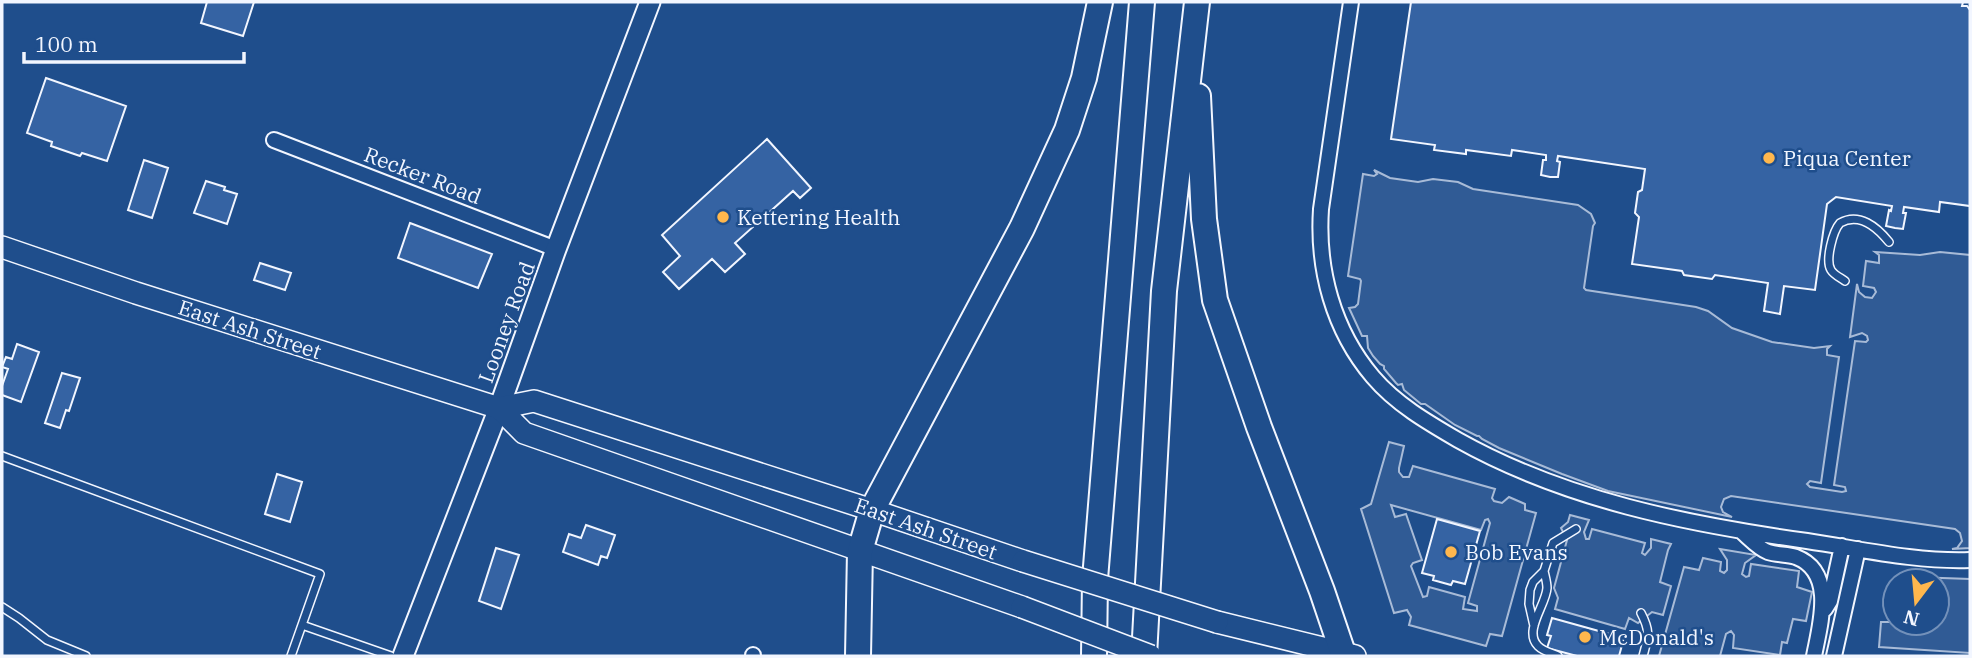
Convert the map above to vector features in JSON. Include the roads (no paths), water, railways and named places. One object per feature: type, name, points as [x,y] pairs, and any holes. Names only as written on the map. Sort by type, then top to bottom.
[{"type":"highway","points":[[858,656],[860,551],[872,510],[1022,229],[1067,130],[1083,78],[1100,2]]},
{"type":"highway","points":[[1094,656],[1096,579],[1143,2]]},
{"type":"highway","points":[[1196,14],[1204,219],[1215,300],[1259,427],[1347,655]]},
{"type":"highway","points":[[1144,656],[1164,290],[1196,14]]},
{"type":"main road","name":"East Ash Street","points":[[2,247],[136,293],[499,408],[524,433],[1022,607],[1151,656]]},
{"type":"main road","name":"East Ash Street","points":[[499,408],[534,401],[1217,622],[1347,655]]},
{"type":"street","name":"Looney Road","points":[[403,656],[499,408],[650,2]]},
{"type":"street","points":[[1351,2],[1323,197],[1320,232],[1323,267],[1330,297],[1346,336],[1360,360],[1385,389],[1420,417],[1490,457],[1525,474],[1629,508],[1740,531],[1936,560],[1970,561]]},
{"type":"street","name":"Recker Road","points":[[274,140],[556,249]]},
{"type":"street","points":[[1740,531],[1766,552],[1796,557],[1810,566],[1820,584],[1823,614]]},
{"type":"street","points":[[1814,656],[1842,546]]},
{"type":"street","points":[[1834,656],[1858,549]]},
{"type":"lane","points":[[1845,281],[1831,271],[1829,265],[1833,234],[1840,223],[1847,219],[1860,220],[1879,229],[1889,242]]},
{"type":"lane","points":[[2,456],[320,574],[291,656]]},
{"type":"lane","points":[[1534,626],[1547,590],[1544,571],[1552,543],[1576,529]]},
{"type":"lane","points":[[1544,571],[1533,582],[1529,595],[1533,637],[1543,650],[1558,656]]},
{"type":"lane","points":[[2,607],[47,640],[86,656]]},
{"type":"lane","points":[[1641,613],[1649,635],[1643,656]]},
{"type":"lane","points":[[302,625],[391,656]]},
{"type":"place","name":"Piqua Center","points":[[1769,158]]},
{"type":"place","name":"Kettering Health","points":[[723,217]]},
{"type":"place","name":"Bob Evans","points":[[1451,552]]},
{"type":"place","name":"McDonald's","points":[[1585,637]]}]
